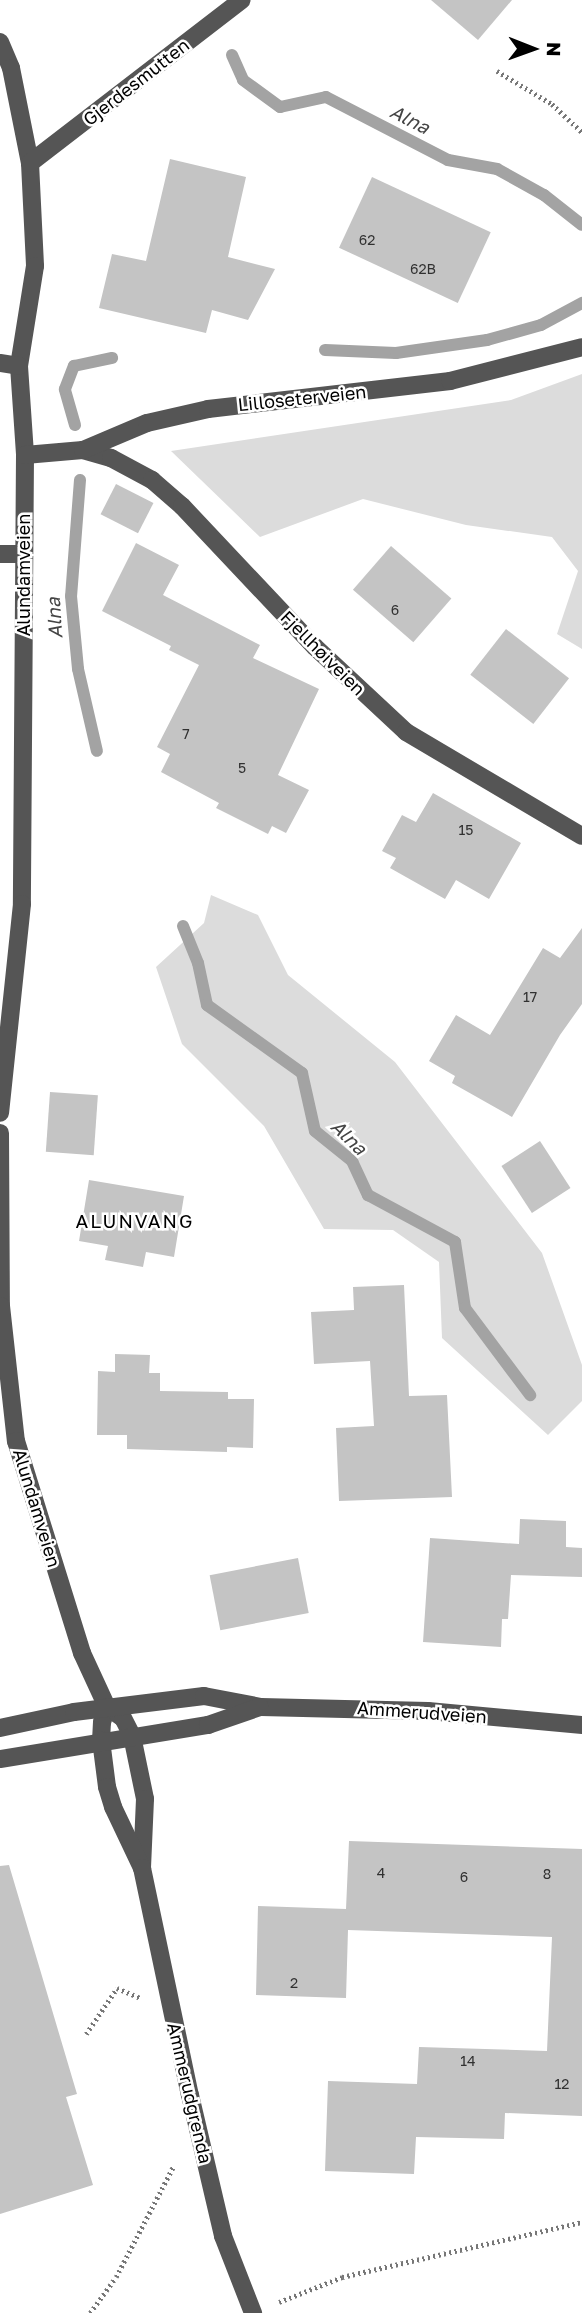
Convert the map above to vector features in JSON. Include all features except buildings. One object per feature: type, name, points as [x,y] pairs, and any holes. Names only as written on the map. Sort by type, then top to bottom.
[{"type":"street","name":"Gjerdesmutten","points":[[30,163],[242,0]]},
{"type":"street","name":"Alundamveien","points":[[0,42],[11,68],[30,163],[35,266],[19,366],[25,455],[22,554],[22,904],[0,1113]]},
{"type":"street","name":"Lilloseterveien","points":[[25,455],[83,450],[147,423],[208,409],[450,382],[582,347]]},
{"type":"street","points":[[0,363],[19,366]]},
{"type":"street","name":"Fjellhøiveien","points":[[83,450],[111,458],[152,480],[182,506],[315,647],[406,732],[582,836]]},
{"type":"street","points":[[0,554],[22,554]]},
{"type":"street","name":"Alundamveien","points":[[0,1133],[1,1306],[16,1441],[68,1612],[107,1707],[123,1718],[132,1736],[145,1799],[142,1868]]},
{"type":"street","name":"Ammerudveien","points":[[0,1728],[107,1707],[204,1696],[261,1707],[428,1711],[582,1725]]},
{"type":"street","points":[[107,1707],[100,1740],[113,1807],[142,1868]]},
{"type":"street","name":"Ammerudveien","points":[[0,1759],[100,1740],[208,1725],[261,1707]]},
{"type":"street","name":"Ammerudgrenda","points":[[142,1868],[223,2236],[253,2313]]},
{"type":"path","points":[[497,71],[552,104],[582,132]]},
{"type":"path","points":[[86,2034],[117,1988],[147,2001]]},
{"type":"path","points":[[90,2313],[116,2277],[196,2121]]},
{"type":"path","points":[[276,2304],[342,2277],[582,2222]]},
{"type":"shaded area","points":[[582,374],[582,649],[557,634],[578,571],[552,537],[466,525],[363,499],[260,537],[171,451],[511,400]]},
{"type":"shaded area","points":[[211,895],[258,915],[288,975],[395,1062],[542,1253],[582,1365],[582,1401],[548,1435],[442,1338],[439,1262],[393,1230],[324,1229],[264,1126],[182,1044],[156,967],[204,923]]},
{"type":"waterway","name":"Alna","points":[[232,55],[243,80],[280,107],[326,97],[448,160],[497,169],[544,195],[582,225]]},
{"type":"waterway","name":"Alna","points":[[325,350],[396,353],[487,340],[541,325],[582,303]]},
{"type":"waterway","name":"Alna","points":[[75,425],[65,389],[74,366],[112,358]]},
{"type":"waterway","name":"Alna","points":[[80,480],[71,596],[78,669],[97,751]]},
{"type":"waterway","name":"Alna","points":[[183,926],[198,963],[207,1005],[302,1073],[315,1131],[352,1161],[368,1195],[455,1242],[465,1308],[530,1395]]},
{"type":"district","name":"ALUNVANG","points":[[135,1221]]}]
